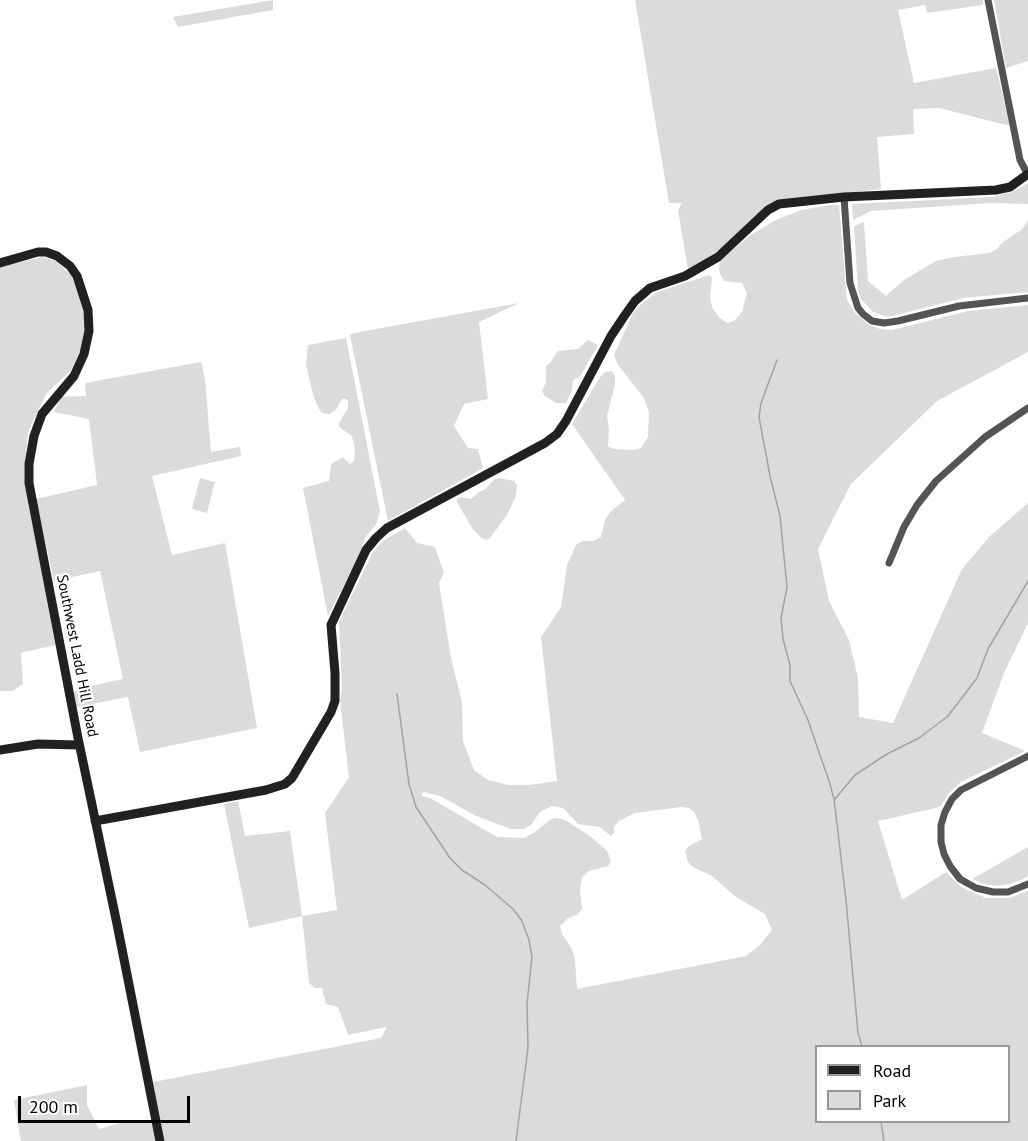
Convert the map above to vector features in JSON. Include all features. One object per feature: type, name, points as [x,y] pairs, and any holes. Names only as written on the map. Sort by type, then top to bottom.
[{"type":"street","points":[[95,821],[266,790],[280,786],[292,778],[331,712],[335,701],[331,625],[366,550],[387,528],[545,443],[556,434],[566,421],[611,336],[641,295],[658,284],[685,276],[718,257],[768,210],[779,204],[844,197],[996,190],[1010,187],[1028,175],[1020,160],[988,0]]},
{"type":"street","points":[[844,197],[850,283],[858,308],[873,321],[884,323],[898,321],[960,306],[1028,298]]},
{"type":"street","name":"Southwest Ladd Hill Road","points":[[0,262],[38,252],[57,256],[70,266],[77,276],[88,310],[89,331],[84,354],[74,375],[42,414],[32,446],[28,473],[40,551],[160,1141]]},
{"type":"street","points":[[889,563],[904,527],[917,505],[936,481],[985,437],[1028,408]]},
{"type":"street","points":[[0,750],[38,744],[79,745]]},
{"type":"street","points":[[1028,756],[961,790],[952,799],[945,812],[941,825],[941,842],[950,866],[960,879],[976,888],[993,892],[1008,892],[1028,884]]},
{"type":"green space","points":[[273,0],[273,10],[178,27],[173,17]]},
{"type":"green space","points":[[635,0],[983,0],[983,5],[927,13],[925,5],[898,10],[914,83],[996,68],[1010,126],[939,108],[913,109],[914,134],[877,137],[881,189],[788,199],[688,270],[678,210],[682,203],[669,203]]},
{"type":"green space","points":[[994,0],[1028,0],[1028,61],[1006,68]]},
{"type":"green space","points":[[1028,183],[1028,204],[990,203],[871,211],[853,220],[852,204],[992,197],[1012,192]]},
{"type":"green space","points":[[839,205],[847,300],[855,313],[869,325],[892,330],[968,311],[1028,305],[1028,352],[937,401],[851,484],[818,549],[829,601],[849,640],[858,678],[859,717],[893,723],[962,569],[989,537],[1028,503],[1028,623],[1004,673],[982,733],[1025,751],[961,782],[949,793],[940,807],[878,821],[902,900],[946,872],[961,887],[986,898],[1009,898],[1028,891],[1028,1141],[165,1141],[153,1082],[381,1038],[387,1027],[348,1035],[338,1007],[326,1004],[322,988],[315,988],[309,983],[302,916],[337,910],[325,813],[349,777],[340,701],[342,687],[339,622],[373,552],[383,541],[405,528],[417,543],[435,547],[444,573],[439,583],[451,658],[462,702],[463,741],[474,770],[488,780],[509,785],[557,781],[541,637],[561,607],[567,565],[576,545],[601,537],[605,520],[611,511],[625,500],[572,424],[600,377],[605,372],[612,371],[615,384],[607,416],[608,446],[614,449],[633,450],[641,448],[648,437],[649,412],[644,398],[618,365],[614,355],[633,313],[641,304],[657,292],[709,275],[712,278],[710,298],[713,309],[727,323],[734,321],[742,312],[747,293],[742,283],[724,281],[720,274],[720,261],[749,236],[774,221],[801,210]],"holes":[[[422,793],[442,797],[476,816],[511,829],[524,829],[531,825],[540,812],[552,806],[563,808],[578,824],[600,827],[611,836],[619,821],[635,813],[689,808],[698,820],[702,839],[685,851],[688,862],[712,876],[736,897],[765,914],[772,930],[760,945],[746,956],[577,989],[575,960],[560,926],[582,909],[580,890],[582,877],[589,871],[608,866],[611,861],[607,851],[590,836],[565,820],[557,818],[551,819],[524,838],[497,837],[430,798],[422,796]]]},
{"type":"green space","points":[[1028,220],[1028,292],[963,298],[888,317],[873,312],[860,298],[854,226],[864,222],[868,281],[886,296],[904,280],[936,261],[990,253],[1022,229]]},
{"type":"green space","points":[[42,257],[56,261],[71,275],[83,304],[87,324],[83,345],[71,370],[46,394],[28,432],[24,475],[55,645],[21,653],[23,684],[13,691],[0,691],[0,267]]},
{"type":"green space","points":[[519,303],[479,322],[488,399],[464,404],[454,426],[468,448],[478,449],[483,468],[388,521],[350,335]]},
{"type":"green space","points":[[346,338],[380,511],[376,525],[366,536],[355,564],[328,616],[303,488],[329,481],[331,464],[343,457],[350,464],[354,461],[355,450],[352,436],[339,427],[348,408],[348,401],[342,399],[335,411],[329,414],[323,413],[314,398],[306,365],[308,345]]},
{"type":"green space","points":[[588,340],[598,345],[580,377],[573,380],[572,390],[566,403],[556,403],[545,396],[542,391],[546,382],[546,366],[558,351],[578,349]]},
{"type":"green space","points":[[201,362],[205,379],[211,452],[240,447],[241,456],[152,476],[172,555],[225,543],[257,728],[140,752],[128,697],[77,707],[74,692],[82,688],[123,679],[100,571],[54,581],[36,499],[97,485],[89,419],[54,412],[61,397],[86,396],[85,383]]},
{"type":"green space","points":[[200,478],[215,482],[207,513],[192,509]]},
{"type":"green space","points":[[499,478],[514,481],[517,485],[516,496],[507,515],[486,540],[472,528],[457,499],[461,497],[471,499]]},
{"type":"green space","points":[[238,801],[245,836],[290,831],[302,916],[249,928],[224,804]]},
{"type":"green space","points":[[1028,847],[1028,876],[1023,879],[997,886],[972,879]]},
{"type":"green space","points":[[87,1085],[87,1105],[99,1129],[128,1121],[153,1123],[157,1141],[21,1141],[14,1100]]},
{"type":"waterway","points":[[777,360],[761,403],[759,417],[780,516],[787,587],[781,618],[783,639],[790,665],[790,681],[808,720],[834,799],[858,1033],[862,1045]]},
{"type":"waterway","points":[[835,799],[855,775],[887,754],[919,738],[948,716],[977,678],[988,649],[1028,581]]},
{"type":"waterway","points":[[397,694],[409,784],[416,807],[450,858],[513,909],[522,921],[529,940],[532,957],[527,1004],[528,1048],[516,1141]]},
{"type":"waterway","points":[[881,1123],[884,1141]]}]
